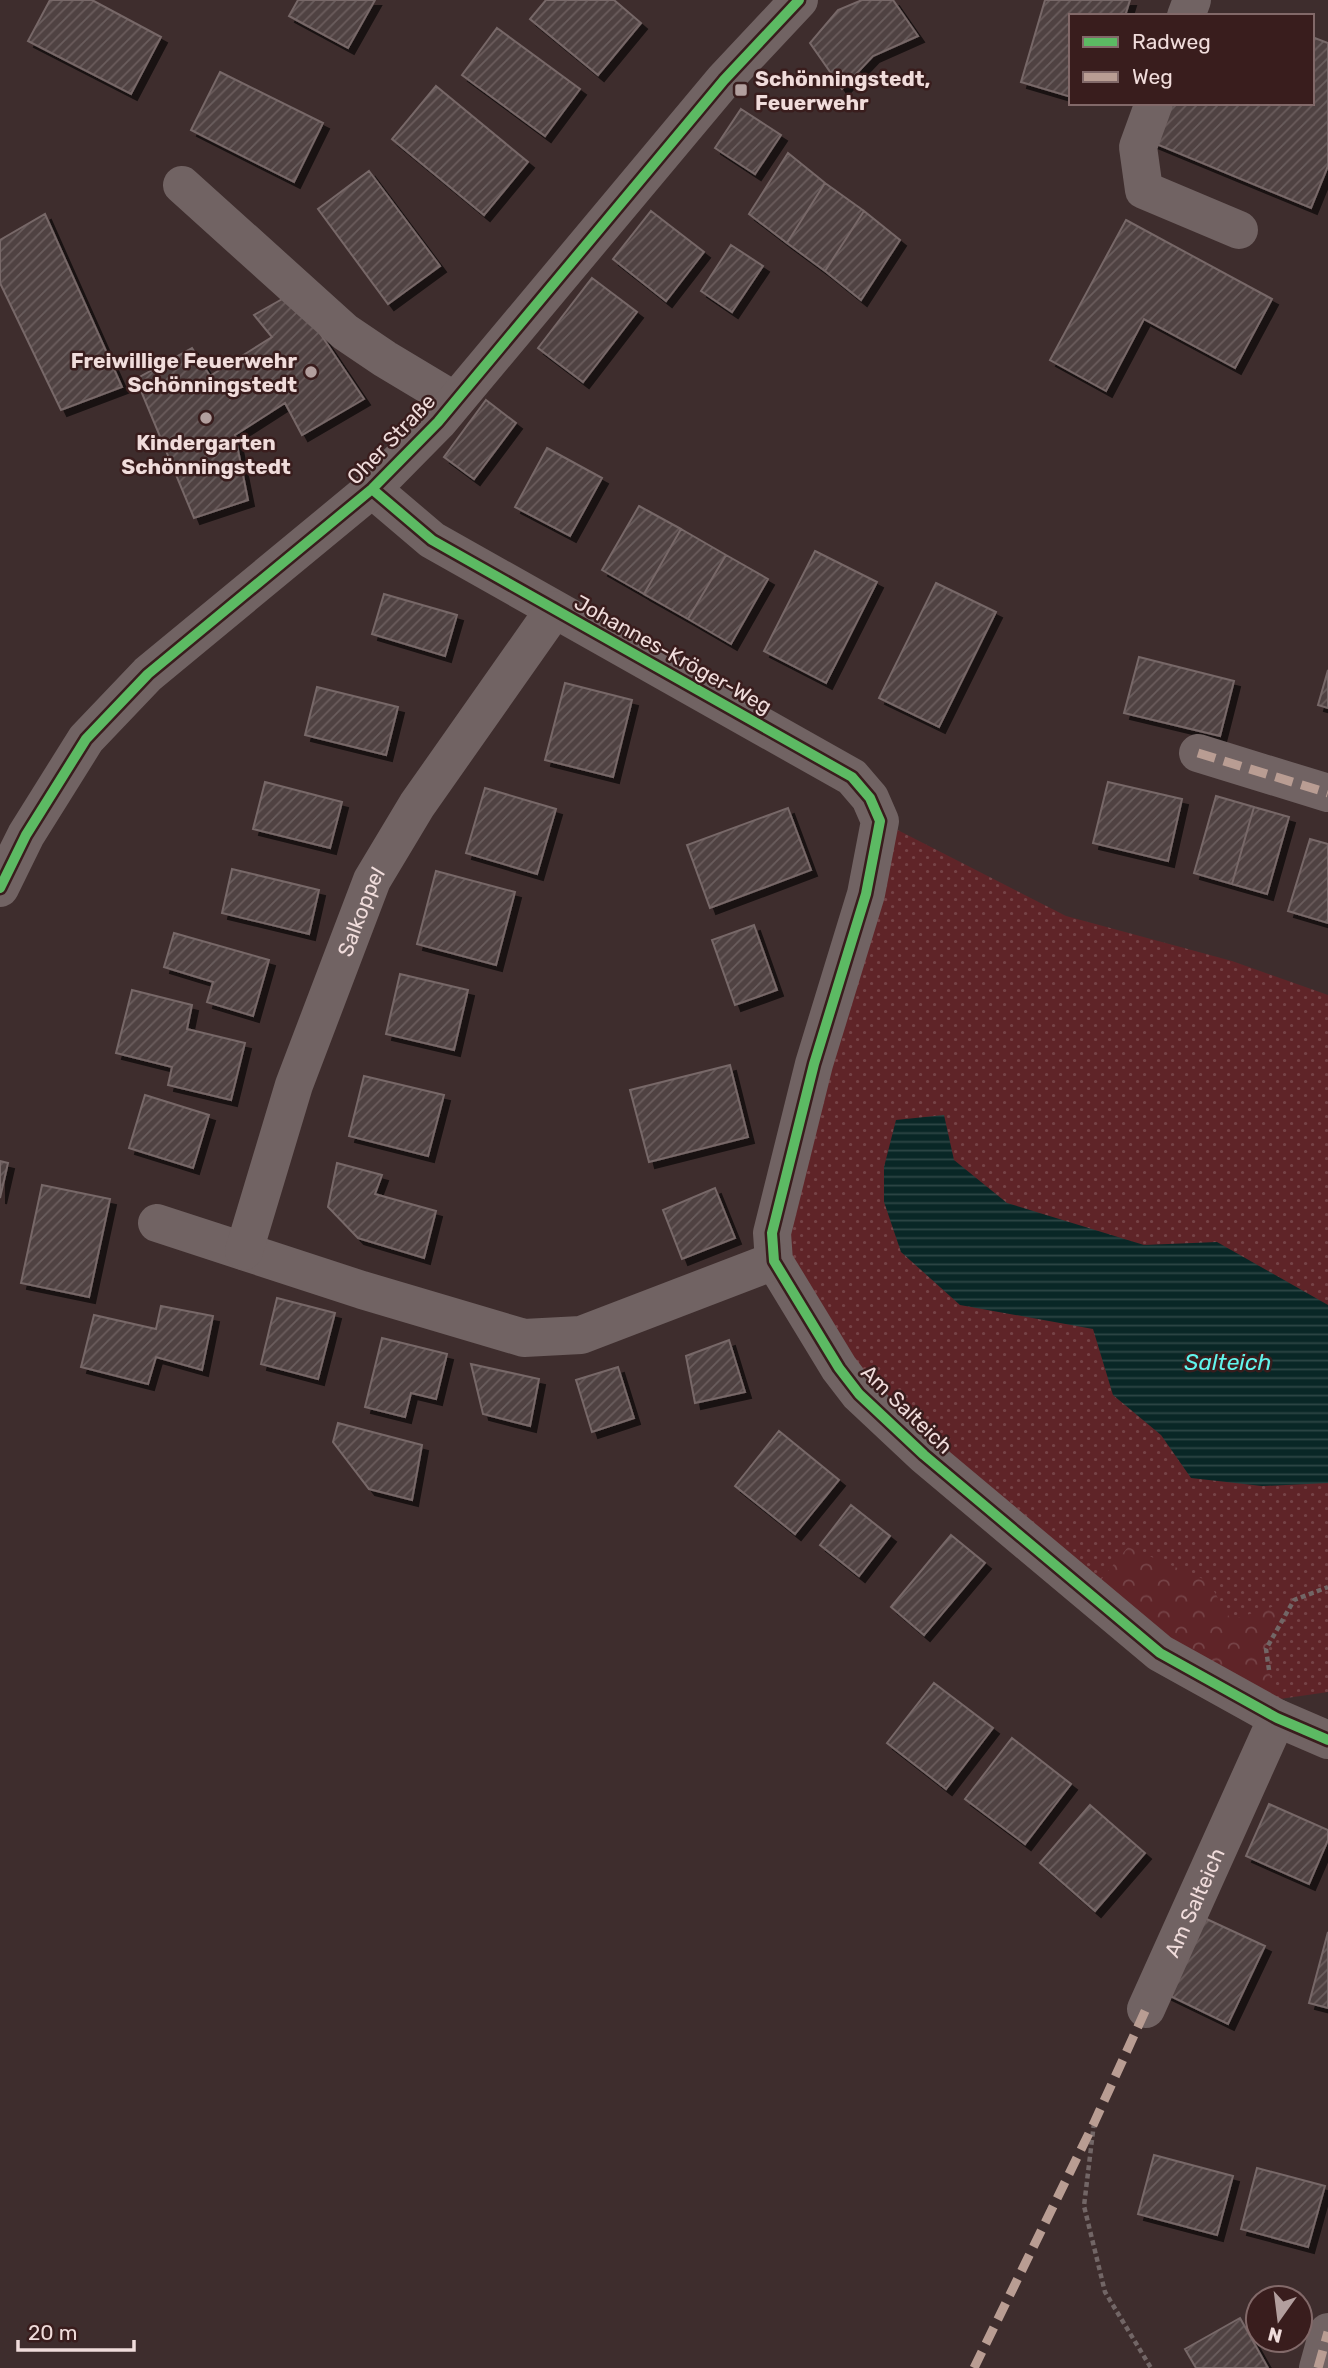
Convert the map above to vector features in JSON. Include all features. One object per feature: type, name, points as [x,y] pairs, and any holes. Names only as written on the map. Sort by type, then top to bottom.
[{"type":"street","name":"Oher Straße","points":[[0,888],[26,835],[86,739],[148,674],[372,489],[438,422],[724,80],[799,0]]},
{"type":"street","points":[[1153,105],[1138,147],[1144,190],[1239,230]]},
{"type":"street","points":[[182,185],[345,332],[455,401]]},
{"type":"street","name":"Johannes-Kröger-Weg","points":[[372,489],[432,540],[852,777],[870,798],[880,821],[866,894],[814,1064],[772,1233],[774,1261]]},
{"type":"street","name":"Salkoppel","points":[[244,1251],[294,1085],[372,880],[417,805],[554,610]]},
{"type":"street","points":[[1198,753],[1328,793]]},
{"type":"street","points":[[157,1223],[458,1320],[524,1338],[581,1335],[774,1261]]},
{"type":"street","name":"Am Salteich","points":[[774,1261],[839,1368],[859,1394],[924,1455],[1160,1653],[1278,1718],[1328,1740]]},
{"type":"street","name":"Am Salteich","points":[[1146,2009],[1278,1718]]},
{"type":"street","points":[[1318,2368],[1328,2332]]},
{"type":"path","points":[[1278,1718],[1266,1648],[1294,1600],[1328,1587]]},
{"type":"path","points":[[1094,2123],[1084,2206],[1105,2292],[1151,2368]]},
{"type":"green space","points":[[880,821],[1066,916],[1232,961],[1328,995],[1328,1692],[1273,1700],[1160,1653],[839,1368],[772,1233]]},
{"type":"green space","points":[[1128,1547],[1208,1581],[1231,1620],[1294,1600],[1266,1649],[1277,1718],[1090,1593]]},
{"type":"water","name":"Salteich","points":[[944,1115],[954,1160],[1007,1203],[1144,1245],[1217,1242],[1328,1305],[1328,1483],[1262,1486],[1191,1478],[1161,1435],[1113,1395],[1093,1329],[960,1305],[901,1252],[884,1202],[884,1167],[896,1120]]},
{"type":"building","points":[[50,0],[92,0],[161,37],[131,94],[28,41]]},
{"type":"building","points":[[298,0],[375,0],[348,48],[289,16]]},
{"type":"building","points":[[546,0],[614,0],[641,23],[598,75],[530,19]]},
{"type":"building","points":[[862,0],[893,0],[918,36],[873,56],[842,89],[810,43],[838,10]]},
{"type":"building","points":[[1045,0],[1130,0],[1126,14],[1069,14],[1069,96],[1021,82]]},
{"type":"building","points":[[497,28],[580,89],[545,136],[462,75]]},
{"type":"building","points":[[1314,38],[1328,43],[1328,166],[1311,208],[1149,141],[1163,105],[1314,105]]},
{"type":"building","points":[[220,72],[323,123],[294,182],[191,130]]},
{"type":"building","points":[[436,86],[528,162],[484,215],[392,139]]},
{"type":"building","points":[[741,109],[781,135],[755,174],[715,148]]},
{"type":"building","points":[[788,153],[825,183],[787,243],[749,214]]},
{"type":"building","points":[[369,171],[440,266],[388,304],[318,209]]},
{"type":"building","points":[[825,183],[864,211],[825,271],[787,243]]},
{"type":"building","points":[[651,211],[704,252],[666,301],[613,259]]},
{"type":"building","points":[[864,211],[900,240],[861,300],[825,271]]},
{"type":"building","points":[[45,214],[122,387],[61,410],[0,283],[0,240]]},
{"type":"building","points":[[1126,220],[1272,299],[1235,368],[1144,319],[1106,391],[1050,360]]},
{"type":"building","points":[[731,245],[763,266],[732,312],[701,291]]},
{"type":"building","points":[[592,278],[637,312],[583,382],[538,348]]},
{"type":"building","points":[[293,293],[364,399],[302,435],[285,403],[235,435],[248,500],[194,518],[136,379],[192,348],[210,376],[272,337],[254,315]]},
{"type":"building","points":[[486,400],[516,423],[474,479],[444,457]]},
{"type":"building","points":[[547,448],[602,478],[570,536],[515,507]]},
{"type":"building","points":[[639,506],[681,529],[644,594],[602,570]]},
{"type":"building","points":[[681,529],[726,555],[688,619],[644,594]]},
{"type":"building","points":[[815,551],[877,582],[826,683],[764,651]]},
{"type":"building","points":[[726,555],[768,579],[731,644],[688,619]]},
{"type":"building","points":[[936,583],[996,612],[939,727],[879,698]]},
{"type":"building","points":[[384,594],[457,615],[445,656],[372,634]]},
{"type":"building","points":[[1139,657],[1234,681],[1220,736],[1124,713]]},
{"type":"building","points":[[1328,670],[1328,708],[1318,705]]},
{"type":"building","points":[[565,683],[632,700],[613,777],[545,760]]},
{"type":"building","points":[[317,687],[398,707],[386,755],[305,735]]},
{"type":"building","points":[[265,782],[342,802],[330,848],[253,829]]},
{"type":"building","points":[[1108,782],[1182,799],[1168,861],[1093,843]]},
{"type":"building","points":[[485,788],[556,809],[537,874],[466,853]]},
{"type":"building","points":[[1216,796],[1254,807],[1232,884],[1194,873]]},
{"type":"building","points":[[1254,807],[1289,817],[1267,894],[1232,884]]},
{"type":"building","points":[[788,808],[811,870],[710,908],[687,845]]},
{"type":"building","points":[[1310,839],[1328,844],[1328,923],[1288,911]]},
{"type":"building","points":[[232,869],[319,890],[309,934],[222,913]]},
{"type":"building","points":[[436,871],[515,892],[496,965],[417,944]]},
{"type":"building","points":[[754,925],[777,990],[735,1005],[712,940]]},
{"type":"building","points":[[174,933],[269,960],[253,1016],[207,1002],[213,982],[164,967]]},
{"type":"building","points":[[400,974],[468,990],[454,1050],[386,1034]]},
{"type":"building","points":[[132,990],[192,1005],[187,1029],[245,1043],[231,1100],[168,1085],[172,1067],[116,1053]]},
{"type":"building","points":[[730,1065],[748,1137],[649,1162],[630,1090]]},
{"type":"building","points":[[364,1076],[444,1095],[428,1156],[349,1136]]},
{"type":"building","points":[[145,1095],[209,1115],[193,1168],[129,1148]]},
{"type":"building","points":[[0,1161],[8,1163],[0,1198]]},
{"type":"building","points":[[337,1163],[382,1175],[375,1194],[436,1211],[424,1258],[358,1238],[328,1207]]},
{"type":"building","points":[[42,1185],[110,1199],[89,1297],[21,1283]]},
{"type":"building","points":[[715,1188],[735,1238],[682,1259],[663,1210]]},
{"type":"building","points":[[277,1298],[335,1313],[318,1379],[261,1364]]},
{"type":"building","points":[[161,1306],[213,1316],[202,1370],[156,1357],[148,1384],[81,1367],[94,1315],[156,1329]]},
{"type":"building","points":[[382,1338],[447,1354],[436,1399],[411,1393],[405,1417],[365,1407]]},
{"type":"building","points":[[729,1340],[745,1392],[695,1403],[686,1356]]},
{"type":"building","points":[[471,1364],[539,1379],[530,1426],[483,1414]]},
{"type":"building","points":[[618,1367],[634,1418],[592,1432],[576,1380]]},
{"type":"building","points":[[338,1423],[422,1445],[412,1500],[369,1489],[333,1442]]},
{"type":"building","points":[[779,1431],[839,1480],[795,1534],[735,1486]]},
{"type":"building","points":[[851,1505],[890,1536],[859,1576],[820,1545]]},
{"type":"building","points":[[951,1535],[985,1563],[924,1635],[891,1607]]},
{"type":"building","points":[[934,1683],[993,1728],[946,1789],[887,1743]]},
{"type":"building","points":[[1012,1738],[1071,1784],[1025,1844],[965,1799]]},
{"type":"building","points":[[1269,1804],[1328,1830],[1328,1840],[1309,1884],[1246,1856]]},
{"type":"building","points":[[1090,1805],[1145,1853],[1095,1911],[1040,1863]]},
{"type":"building","points":[[1200,1916],[1265,1946],[1228,2024],[1164,1993]]},
{"type":"building","points":[[1328,1932],[1328,2008],[1309,2003]]},
{"type":"building","points":[[1154,2155],[1233,2176],[1217,2235],[1138,2214]]},
{"type":"building","points":[[1257,2168],[1325,2186],[1308,2247],[1241,2229]]},
{"type":"building","points":[[1240,2318],[1244,2325],[1244,2354],[1260,2354],[1268,2368],[1196,2368],[1185,2349]]},
{"type":"marked path","points":[[1198,753],[1328,793]]},
{"type":"marked path","points":[[974,2368],[1094,2123],[1146,2009]]},
{"type":"marked path","points":[[1318,2368],[1328,2332]]},
{"type":"cycle path","points":[[0,888],[26,835],[86,739],[148,674],[372,489],[438,422],[724,80],[799,0]]},
{"type":"cycle path","points":[[372,489],[432,540],[852,777],[870,798],[880,821],[866,894],[814,1064],[772,1233],[774,1261],[839,1368],[859,1394],[924,1455],[1160,1653],[1277,1718],[1328,1740]]},
{"type":"place","name":"Schönningstedt, Feuerwehr","points":[[741,90]]},
{"type":"place","name":"Freiwillige Feuerwehr Schönningstedt","points":[[311,372]]},
{"type":"place","name":"Kindergarten Schönningstedt","points":[[206,418]]}]
